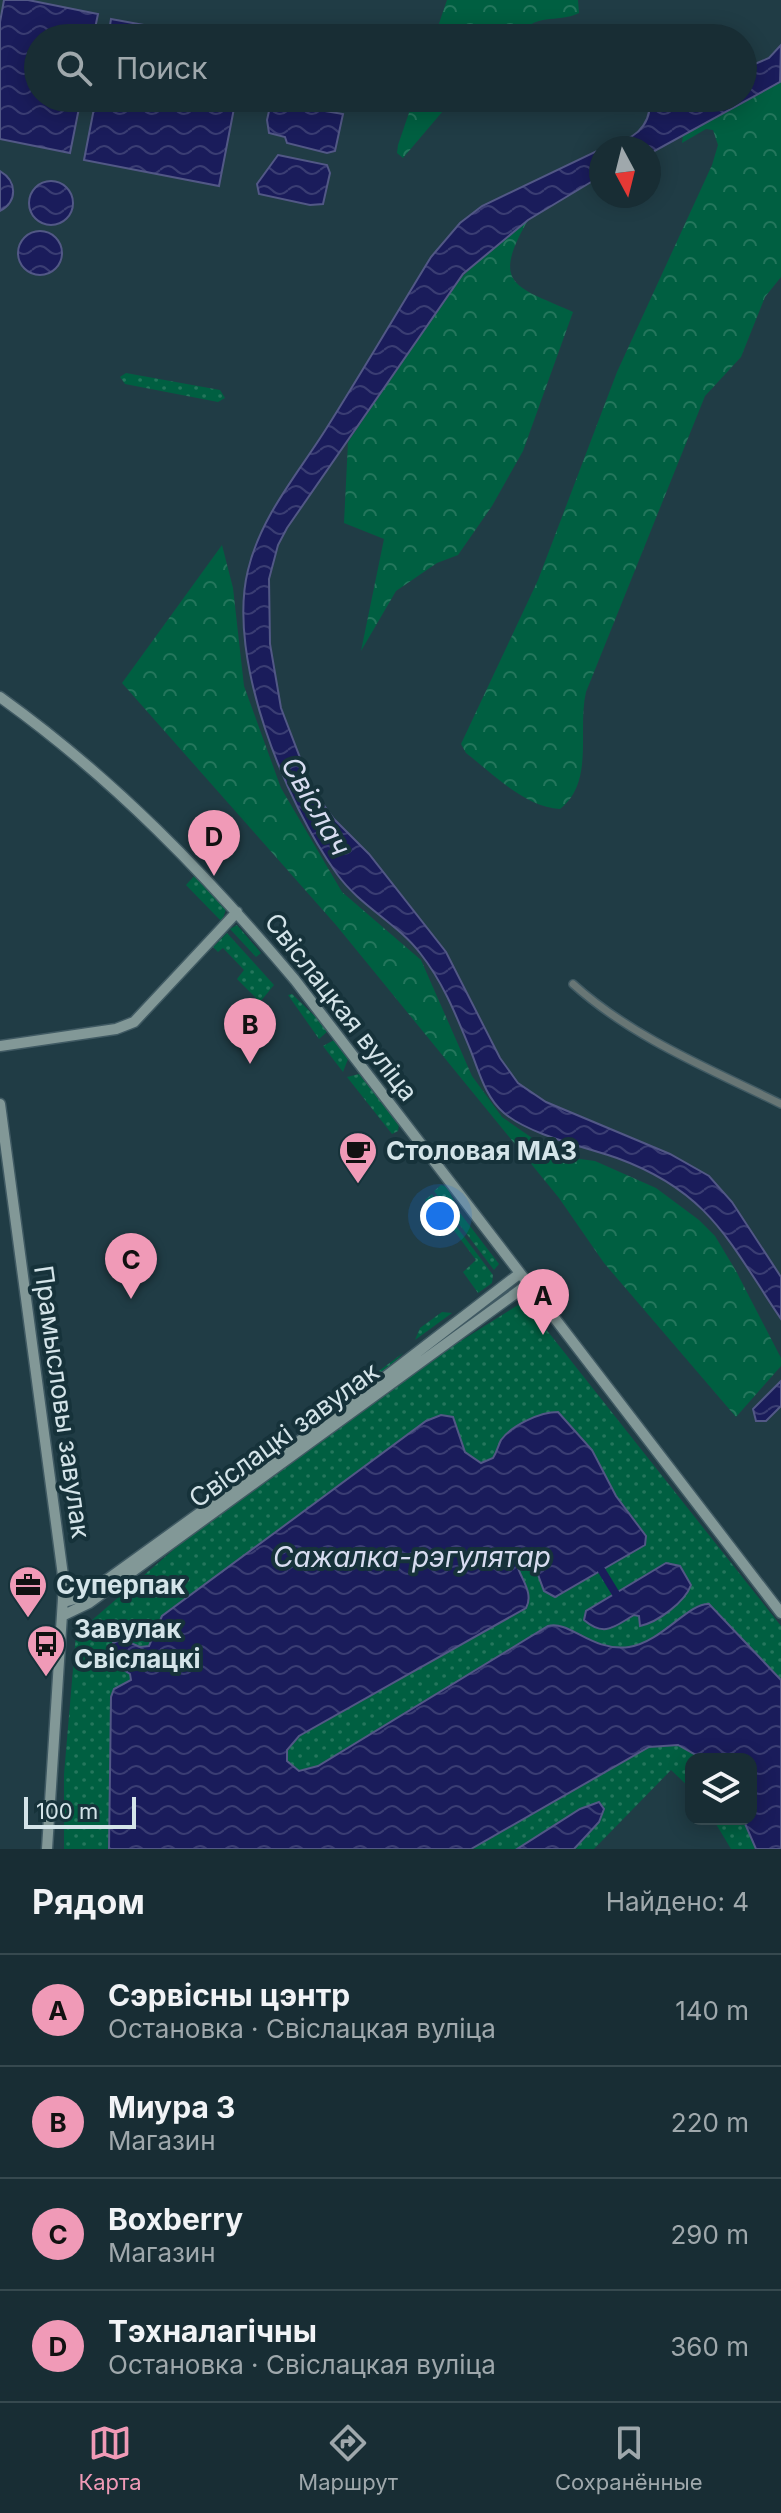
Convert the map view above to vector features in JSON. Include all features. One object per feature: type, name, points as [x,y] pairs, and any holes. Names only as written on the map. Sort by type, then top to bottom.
[{"type":"main road","name":"Свіслацкая вуліца","points":[[0,697],[117,789],[237,912],[295,980],[781,1613]]},
{"type":"main road","points":[[0,1046],[116,1029],[134,1022],[237,912]]},
{"type":"main road","name":"Прамысловы завулак","points":[[0,1104],[64,1583],[47,1849]]},
{"type":"main road","name":"Свіслацкі завулак","points":[[64,1602],[89,1592],[341,1411],[519,1274]]},
{"type":"main road","name":"Свіслацкі завулак","points":[[64,1615],[89,1603],[527,1285]]},
{"type":"main road","points":[[64,1583],[89,1592]]},
{"type":"street","points":[[573,984],[617,1019],[649,1038],[781,1104]]},
{"type":"green space","points":[[447,0],[578,0],[579,13],[531,24],[439,24]]},
{"type":"green space","points":[[781,81],[781,277],[765,297],[741,357],[705,396],[586,692],[583,755],[578,785],[560,809],[547,807],[510,788],[466,753],[461,744],[538,580],[617,372],[712,165],[718,145],[713,130],[706,129],[682,143],[683,134],[724,112],[757,112],[757,94]]},
{"type":"green space","points":[[409,112],[442,112],[403,158],[397,153]]},
{"type":"green space","points":[[528,220],[511,259],[515,281],[537,296],[573,312],[523,451],[492,506],[458,555],[437,563],[396,591],[361,651],[384,539],[344,523],[348,442],[452,288],[476,262]]},
{"type":"green space","points":[[126,373],[220,390],[225,398],[218,402],[125,384],[120,377]]},
{"type":"green space","points":[[222,545],[233,588],[244,686],[281,788],[342,892],[421,960],[472,1076],[502,1117],[558,1156],[595,1161],[656,1188],[715,1236],[736,1271],[781,1358],[781,1366],[736,1417],[604,1263],[559,1198],[336,925],[122,683]]},
{"type":"green space","points":[[195,875],[226,909],[222,922],[186,885]]},
{"type":"green space","points":[[237,925],[261,953],[256,957],[230,929]]},
{"type":"green space","points":[[227,933],[274,985],[260,1002],[237,979],[244,970],[223,948],[218,952],[213,947]]},
{"type":"green space","points":[[292,994],[329,1030],[319,1039],[288,995]]},
{"type":"green space","points":[[334,1040],[348,1059],[343,1072],[323,1046]]},
{"type":"green space","points":[[359,1074],[399,1124],[398,1131],[392,1134],[347,1077]]},
{"type":"green space","points":[[441,1185],[447,1187],[460,1213],[499,1264],[494,1270],[434,1191]]},
{"type":"green space","points":[[432,1194],[493,1275],[492,1283],[478,1293],[463,1272],[476,1260],[435,1205],[427,1204],[425,1200]]},
{"type":"green space","name":"Сажалка-рэгулятар","points":[[518,1305],[530,1309],[781,1626],[781,1849],[731,1849],[717,1825],[757,1825],[757,1753],[685,1753],[685,1783],[671,1770],[594,1849],[64,1849],[64,1774],[76,1634],[180,1544],[437,1356]]},
{"type":"green space","points":[[442,1312],[452,1313],[415,1340],[420,1328]]},
{"type":"green space","points":[[403,1353],[388,1370],[355,1395],[348,1394]]},
{"type":"water","points":[[4,0],[28,0],[98,14],[96,24],[24,24],[24,112],[78,112],[70,153],[0,139],[0,22]]},
{"type":"water","points":[[111,19],[138,24],[110,24]]},
{"type":"water","points":[[781,45],[780,82],[757,95],[757,63],[769,58]]},
{"type":"water","points":[[93,112],[233,112],[219,186],[84,160]]},
{"type":"water","points":[[269,112],[343,114],[335,151],[327,153],[287,143],[285,137],[269,133]]},
{"type":"water","points":[[649,112],[725,112],[661,147],[661,136],[632,136],[643,125]]},
{"type":"water","points":[[278,155],[327,165],[330,173],[323,204],[310,205],[259,194],[257,184]]},
{"type":"water","name":"Свіслач","points":[[589,155],[589,183],[528,220],[463,274],[287,528],[278,545],[269,579],[270,644],[281,708],[312,789],[334,819],[369,854],[446,952],[500,1058],[518,1083],[546,1102],[670,1154],[709,1176],[732,1202],[781,1277],[781,1319],[731,1243],[696,1204],[675,1187],[617,1158],[528,1128],[497,1107],[483,1083],[436,975],[401,932],[346,885],[318,844],[281,770],[253,687],[245,645],[243,606],[248,570],[262,532],[281,496],[326,429],[431,257],[460,223],[482,206]]},
{"type":"water","points":[[0,171],[10,180],[13,191],[10,202],[0,211]]},
{"type":"water","points":[[51,181],[66,188],[73,203],[66,218],[51,225],[36,218],[29,203],[36,188]]},
{"type":"water","points":[[40,231],[55,238],[62,253],[55,268],[40,275],[25,268],[18,253],[25,238]]},
{"type":"water","points":[[781,1381],[781,1406],[766,1421],[756,1421],[753,1409]]},
{"type":"water","name":"Сажалка-рэгулятар","points":[[558,1412],[592,1450],[616,1496],[646,1536],[645,1545],[555,1597],[544,1591],[530,1553],[518,1551],[517,1565],[528,1593],[526,1608],[299,1736],[287,1750],[287,1761],[299,1771],[318,1766],[548,1626],[565,1627],[603,1645],[629,1647],[641,1644],[692,1610],[709,1604],[781,1680],[781,1849],[756,1849],[746,1825],[757,1825],[757,1753],[692,1753],[678,1745],[649,1747],[471,1849],[109,1849],[111,1697],[114,1689],[131,1680],[130,1674],[108,1660],[113,1643],[122,1639],[140,1647],[149,1646],[162,1616],[426,1421],[441,1415],[453,1417],[465,1452],[481,1463],[493,1458],[506,1434],[543,1414]]},
{"type":"water","points":[[666,1563],[680,1566],[691,1585],[683,1598],[662,1616],[640,1626],[639,1616],[634,1615],[604,1629],[584,1620],[586,1611]]},
{"type":"water","points":[[599,1802],[604,1809],[599,1822],[574,1849],[517,1849],[580,1809]]},
{"type":"waterway","points":[[602,1571],[616,1594]]},
{"type":"place","name":"Тэхналагічны","points":[[214,876]]},
{"type":"place","name":"Миура 3","points":[[250,1064]]},
{"type":"place","name":"Столовая МАЗ","points":[[358,1185]]},
{"type":"place","name":"Boxberry","points":[[131,1299]]},
{"type":"place","name":"Сэрвісны цэнтр","points":[[543,1335]]},
{"type":"place","name":"Суперпак","points":[[28,1619]]},
{"type":"place","name":"Завулак Свіслацкі","points":[[46,1678]]}]
